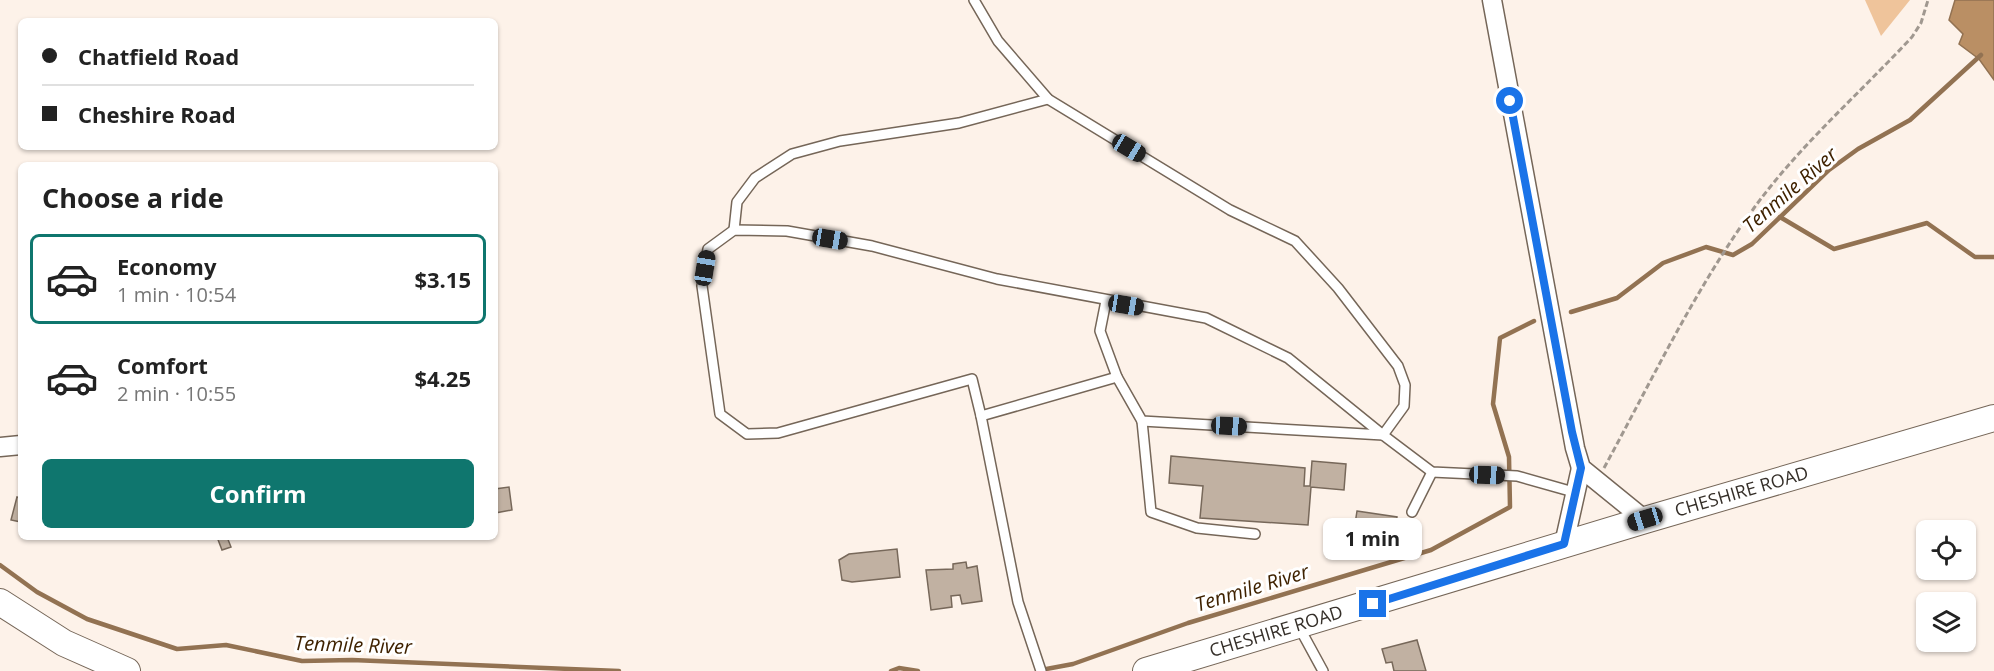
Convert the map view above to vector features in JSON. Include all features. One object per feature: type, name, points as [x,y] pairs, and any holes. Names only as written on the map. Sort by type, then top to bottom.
[{"type":"main road","name":"CHESHIRE ROAD","points":[[1146,671],[1299,627],[1645,519],[1994,418]]},
{"type":"main road","points":[[0,602],[64,643],[126,671]]},
{"type":"street","points":[[1492,0],[1573,437],[1581,468],[1564,544]]},
{"type":"street","points":[[0,447],[18,445]]},
{"type":"street","points":[[1581,468],[1645,519]]},
{"type":"lane","points":[[974,0],[998,41],[1048,99],[1230,210],[1295,241],[1338,288],[1398,366],[1405,385],[1404,406],[1383,435]]},
{"type":"lane","points":[[734,230],[737,202],[755,178],[792,154],[840,141],[959,123],[1048,99]]},
{"type":"lane","points":[[1041,671],[1018,602],[972,379],[778,434],[747,434],[720,414],[702,286],[708,249],[734,230],[787,231],[872,246],[997,279],[1206,318],[1288,358],[1432,472],[1517,476],[1577,493]]},
{"type":"lane","points":[[1106,301],[1100,331],[1117,377],[1142,421],[1151,512],[1197,528],[1255,534]]},
{"type":"lane","points":[[981,416],[1117,377]]},
{"type":"lane","points":[[1142,421],[1383,435]]},
{"type":"lane","points":[[1412,512],[1432,472]]},
{"type":"lane","points":[[1299,627],[1323,671]]},
{"type":"path","points":[[1597,482],[1692,304],[1732,239],[1756,206],[1833,116],[1912,37],[1921,24],[1929,0]]},
{"type":"shaded area","points":[[1865,0],[1910,0],[1881,36]]},
{"type":"shaded area","points":[[1955,0],[1994,0],[1994,80],[1979,59],[1959,44],[1963,34],[1949,20]]},
{"type":"building","points":[[1171,456],[1305,468],[1304,486],[1310,486],[1312,461],[1346,464],[1344,490],[1311,487],[1308,525],[1200,518],[1203,486],[1169,483]]},
{"type":"building","points":[[509,487],[512,510],[498,512],[498,489]]},
{"type":"building","points":[[17,497],[18,497],[18,521],[11,520]]},
{"type":"building","points":[[1357,511],[1397,517],[1394,535],[1376,533],[1375,540],[1368,539],[1367,543],[1358,541],[1359,537],[1353,537]]},
{"type":"building","points":[[218,540],[228,540],[231,547],[222,550]]},
{"type":"building","points":[[897,549],[900,577],[852,582],[842,580],[839,560],[849,554]]},
{"type":"building","points":[[966,562],[967,568],[977,566],[982,601],[962,604],[960,595],[951,596],[952,607],[931,610],[926,570],[953,569],[953,564]]},
{"type":"building","points":[[1417,640],[1426,671],[1394,671],[1392,662],[1386,663],[1382,649]]},
{"type":"waterway","name":"Tenmile River","points":[[1571,312],[1617,298],[1663,263],[1706,247],[1733,255],[1752,244],[1829,170],[1858,149],[1910,120],[1981,55]]},
{"type":"waterway","points":[[1780,217],[1834,249],[1927,223],[1975,257],[1994,257]]},
{"type":"waterway","name":"Tenmile River","points":[[1041,670],[1073,664],[1188,623],[1431,550],[1510,507],[1509,457],[1493,404],[1500,338],[1534,321]]},
{"type":"waterway","name":"Tenmile River","points":[[0,565],[37,592],[87,619],[177,649],[226,645],[302,661],[352,660],[619,671]]},
{"type":"waterway","name":"Tenmile River","points":[[891,671],[899,668],[918,671]]},
{"type":"route","points":[[1373,604],[1564,544],[1581,468],[1575,448],[1510,101]]}]
